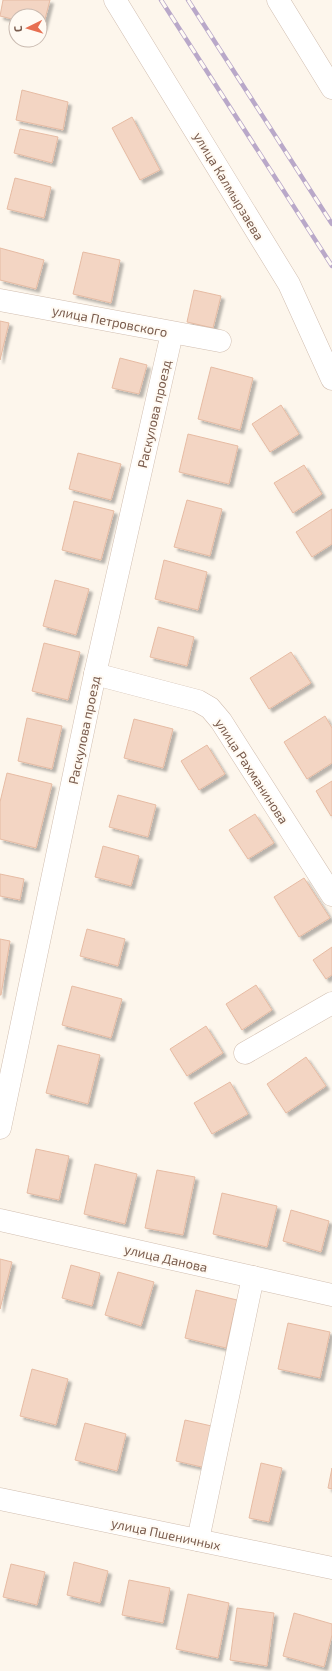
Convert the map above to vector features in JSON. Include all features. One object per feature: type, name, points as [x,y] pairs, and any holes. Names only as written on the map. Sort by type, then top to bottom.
[{"type":"street","name":"улица Калмырзаева","points":[[116,0],[289,284],[332,379]]},
{"type":"street","points":[[278,0],[332,88]]},
{"type":"street","name":"улица Петровского","points":[[0,300],[220,341]]},
{"type":"street","name":"Раскулова проезд","points":[[0,1128],[95,674],[172,333]]},
{"type":"street","name":"улица Рахманинова","points":[[95,674],[198,701],[210,708],[221,721],[332,895]]},
{"type":"street","points":[[245,1053],[332,1003]]},
{"type":"street","name":"улица Данова","points":[[0,1220],[332,1295]]},
{"type":"street","points":[[198,1540],[253,1277]]},
{"type":"street","name":"улица Пшеничных","points":[[0,1499],[332,1568]]},
{"type":"building","points":[[3,0],[50,0],[48,8],[8,8],[8,18],[0,16]]},
{"type":"building","points":[[22,90],[68,102],[63,130],[16,120]]},
{"type":"building","points":[[132,117],[160,170],[140,180],[112,128]]},
{"type":"building","points":[[20,129],[58,137],[52,163],[14,153]]},
{"type":"building","points":[[15,178],[51,187],[44,218],[7,209]]},
{"type":"building","points":[[0,248],[44,260],[36,289],[0,280]]},
{"type":"building","points":[[83,252],[120,260],[111,303],[73,294]]},
{"type":"building","points":[[194,290],[221,296],[213,328],[187,322]]},
{"type":"building","points":[[0,321],[9,323],[0,360]]},
{"type":"building","points":[[120,358],[147,365],[139,394],[112,388]]},
{"type":"building","points":[[211,367],[253,378],[240,430],[198,419]]},
{"type":"building","points":[[281,405],[299,434],[270,452],[252,424]]},
{"type":"building","points":[[188,434],[238,446],[229,484],[179,472]]},
{"type":"building","points":[[78,453],[121,464],[111,500],[69,489]]},
{"type":"building","points":[[304,465],[322,494],[293,513],[274,483]]},
{"type":"building","points":[[187,500],[222,509],[210,556],[174,547]]},
{"type":"building","points":[[74,501],[114,511],[101,560],[62,550]]},
{"type":"building","points":[[332,509],[332,544],[312,557],[296,532]]},
{"type":"building","points":[[164,560],[207,572],[198,610],[155,599]]},
{"type":"building","points":[[55,580],[89,589],[76,635],[43,626]]},
{"type":"building","points":[[158,627],[194,637],[187,666],[150,657]]},
{"type":"building","points":[[44,643],[80,652],[68,700],[32,691]]},
{"type":"building","points":[[291,652],[311,683],[269,709],[250,678]]},
{"type":"building","points":[[325,716],[332,728],[332,763],[307,779],[284,742]]},
{"type":"building","points":[[27,718],[62,726],[52,769],[18,761]]},
{"type":"building","points":[[134,719],[173,729],[163,768],[124,758]]},
{"type":"building","points":[[207,745],[225,774],[199,790],[181,761]]},
{"type":"building","points":[[7,773],[52,784],[36,848],[0,839],[0,802]]},
{"type":"building","points":[[332,781],[332,815],[331,816],[316,791]]},
{"type":"building","points":[[118,795],[156,805],[148,837],[109,827]]},
{"type":"building","points":[[255,814],[274,843],[248,859],[229,830]]},
{"type":"building","points":[[103,846],[139,856],[131,886],[95,877]]},
{"type":"building","points":[[0,874],[24,879],[20,900],[0,896]]},
{"type":"building","points":[[304,878],[330,918],[299,937],[274,897]]},
{"type":"building","points":[[87,929],[125,939],[118,966],[80,956]]},
{"type":"building","points":[[0,939],[10,941],[1,995],[0,995]]},
{"type":"building","points":[[332,947],[332,975],[326,979],[313,960]]},
{"type":"building","points":[[256,985],[272,1010],[242,1030],[226,1004]]},
{"type":"building","points":[[72,986],[122,999],[111,1038],[62,1025]]},
{"type":"building","points":[[206,1026],[223,1053],[187,1076],[170,1049]]},
{"type":"building","points":[[58,1045],[100,1055],[88,1104],[46,1093]]},
{"type":"building","points":[[306,1057],[326,1086],[286,1113],[267,1084]]},
{"type":"building","points":[[230,1082],[248,1114],[212,1134],[194,1103]]},
{"type":"building","points":[[36,1149],[69,1156],[59,1200],[27,1193]]},
{"type":"building","points":[[95,1164],[137,1174],[125,1224],[84,1214]]},
{"type":"building","points":[[157,1170],[195,1177],[183,1235],[145,1228]]},
{"type":"building","points":[[222,1193],[277,1206],[267,1247],[213,1234]]},
{"type":"building","points":[[291,1210],[329,1221],[321,1252],[283,1241]]},
{"type":"building","points":[[0,1259],[12,1262],[0,1309]]},
{"type":"building","points":[[71,1265],[100,1273],[92,1306],[62,1298]]},
{"type":"building","points":[[118,1272],[154,1282],[141,1326],[105,1315]]},
{"type":"building","points":[[196,1290],[237,1300],[226,1348],[185,1338]]},
{"type":"building","points":[[288,1323],[330,1332],[320,1378],[278,1369]]},
{"type":"building","points":[[32,1369],[68,1379],[56,1425],[20,1416]]},
{"type":"building","points":[[185,1420],[216,1427],[206,1468],[176,1461]]},
{"type":"building","points":[[85,1423],[126,1434],[117,1471],[75,1460]]},
{"type":"building","points":[[261,1463],[282,1468],[269,1522],[249,1518]]},
{"type":"building","points":[[332,1468],[332,1489],[328,1488]]},
{"type":"building","points":[[74,1562],[108,1571],[100,1603],[67,1595]]},
{"type":"building","points":[[11,1564],[45,1572],[37,1605],[3,1597]]},
{"type":"building","points":[[129,1580],[170,1588],[163,1623],[122,1615]]},
{"type":"building","points":[[188,1594],[229,1603],[218,1658],[176,1649]]},
{"type":"building","points":[[237,1608],[274,1613],[267,1666],[230,1660]]},
{"type":"building","points":[[294,1613],[332,1624],[332,1635],[324,1667],[283,1656]]},
{"type":"railway","points":[[161,0],[332,266]]},
{"type":"railway","points":[[188,0],[332,224]]}]
